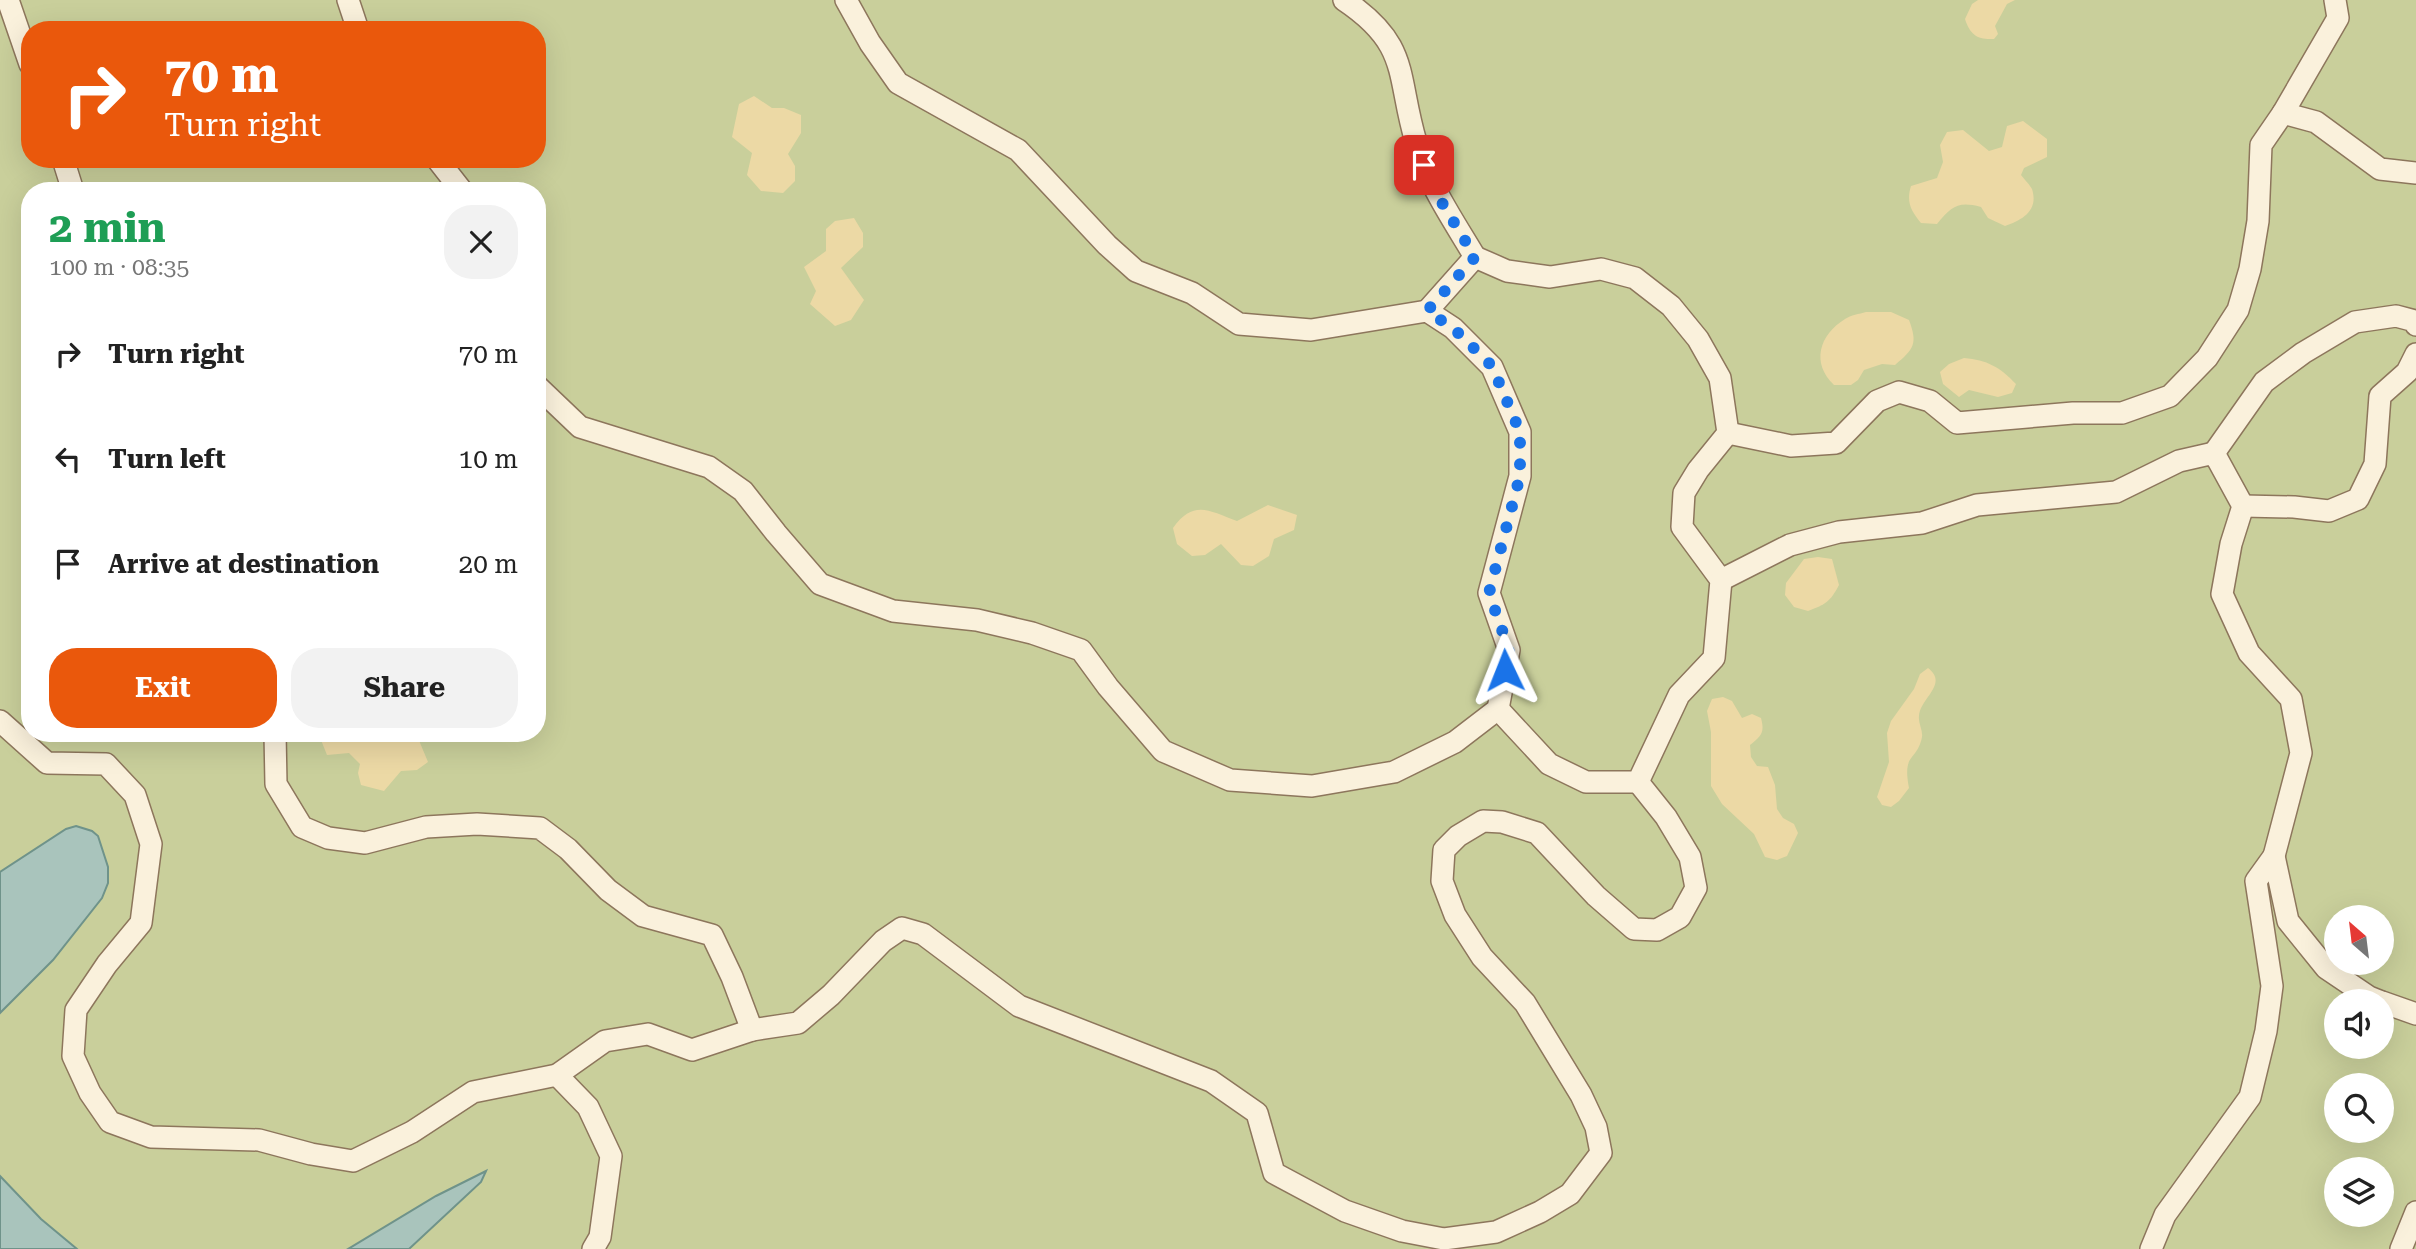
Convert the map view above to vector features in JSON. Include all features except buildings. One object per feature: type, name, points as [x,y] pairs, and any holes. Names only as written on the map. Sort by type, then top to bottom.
[{"type":"lane","points":[[8,0],[21,38]]},
{"type":"lane","points":[[348,0],[355,21]]},
{"type":"lane","points":[[846,0],[870,43],[898,83],[1018,150],[1107,245],[1136,271],[1192,293],[1239,324],[1311,330],[1427,311],[1475,257]]},
{"type":"lane","points":[[1344,0],[1368,16],[1392,47],[1404,82],[1416,142],[1433,188],[1475,257],[1507,271],[1550,277],[1601,269],[1636,278],[1671,306],[1698,339],[1720,378],[1728,433],[1698,470],[1684,494],[1682,527],[1721,580],[1714,658],[1679,695],[1639,782]]},
{"type":"lane","points":[[1728,433],[1791,446],[1836,443],[1877,401],[1899,393],[1930,401],[1957,423],[2073,413],[2122,413],[2170,396],[2207,358],[2238,310],[2250,269],[2258,221],[2261,145],[2283,113],[2338,18],[2335,0]]},
{"type":"lane","points":[[2283,113],[2316,122],[2380,169],[2416,173]]},
{"type":"lane","points":[[444,168],[455,182]]},
{"type":"lane","points":[[546,395],[580,427],[709,467],[743,491],[820,584],[893,611],[976,620],[1032,633],[1081,649],[1108,687],[1163,751],[1230,780],[1312,786],[1394,772],[1455,742],[1498,709],[1509,650],[1489,593],[1520,476],[1520,432],[1492,366],[1453,328],[1427,311]]},
{"type":"lane","points":[[1721,580],[1790,545],[1839,531],[1922,523],[1977,505],[2116,492],[2179,461],[2214,453],[2264,382],[2303,353],[2355,322],[2396,316],[2415,321],[2416,325]]},
{"type":"lane","points":[[2243,506],[2329,511],[2358,499],[2375,464],[2380,396],[2407,372],[2416,354]]},
{"type":"lane","points":[[2151,1249],[2165,1215],[2250,1097],[2266,1031],[2272,986],[2256,881],[2274,856],[2301,753],[2291,699],[2249,653],[2222,594],[2231,544],[2243,506],[2214,453]]},
{"type":"lane","points":[[1498,709],[1549,764],[1586,782],[1639,782]]},
{"type":"lane","points":[[0,722],[21,740]]},
{"type":"lane","points":[[23,742],[47,763],[106,764],[135,795],[151,844],[141,923],[107,964],[76,1010],[73,1056],[90,1093],[110,1122],[152,1138],[259,1140],[311,1154],[353,1161],[412,1132],[473,1092],[556,1075],[605,1041],[648,1034],[692,1050],[752,1030],[798,1023],[831,995],[883,941],[902,928],[923,934],[1019,1006],[1210,1081],[1257,1113],[1274,1173],[1345,1211],[1402,1231],[1444,1239],[1496,1232],[1540,1212],[1570,1194],[1601,1153],[1596,1127],[1581,1095],[1525,1003],[1482,957],[1455,915],[1442,881],[1444,850],[1458,836],[1483,821],[1502,822],[1536,833],[1596,896],[1634,929],[1657,930],[1680,917],[1696,888],[1690,857],[1666,817],[1639,782]]},
{"type":"lane","points":[[275,742],[276,784],[302,827],[328,838],[365,843],[426,827],[477,824],[540,828],[568,849],[608,890],[643,916],[712,935],[732,977],[752,1030]]},
{"type":"lane","points":[[2274,856],[2288,921],[2326,968],[2356,989]]},
{"type":"lane","points":[[2394,1006],[2416,1014]]},
{"type":"lane","points":[[556,1075],[587,1107],[611,1156],[600,1237],[593,1249]]},
{"type":"lane","points":[[2401,1249],[2416,1212]]},
{"type":"green space","points":[[0,0],[2416,0],[2416,1249],[409,1249],[429,1229],[436,1196],[348,1249],[77,1249],[41,1219],[0,1176],[0,1013],[53,960],[102,898],[66,829],[0,872]]},
{"type":"sand","points":[[1978,0],[2015,0],[2007,4],[1995,26],[1998,34],[1994,39],[1983,39],[1975,35],[1967,24],[1965,19],[1972,4]]},
{"type":"sand","points":[[754,96],[772,108],[784,108],[801,115],[801,133],[788,154],[795,166],[795,181],[783,193],[761,191],[747,175],[752,153],[732,137],[739,104]]},
{"type":"sand","points":[[2023,121],[2047,139],[2047,157],[2024,168],[2021,175],[2032,189],[2034,197],[2027,214],[2005,226],[1988,218],[1981,207],[1961,205],[1951,209],[1937,224],[1921,223],[1910,206],[1911,186],[1937,178],[1943,162],[1940,145],[1947,132],[1963,130],[1989,151],[2002,147],[2007,126]]},
{"type":"sand","points":[[854,218],[863,233],[863,247],[841,268],[864,300],[851,320],[835,326],[810,304],[816,291],[804,267],[826,251],[826,229],[835,221]]},
{"type":"sand","points":[[1866,312],[1891,312],[1909,320],[1914,341],[1912,346],[1895,365],[1882,364],[1864,370],[1851,385],[1834,385],[1822,368],[1821,350],[1824,341],[1845,319]]},
{"type":"sand","points":[[1964,358],[1999,369],[2016,384],[2012,393],[1998,397],[1969,390],[1959,397],[1943,384],[1940,372],[1949,364]]},
{"type":"sand","points":[[1268,505],[1297,515],[1294,530],[1274,539],[1269,556],[1253,566],[1241,565],[1221,544],[1205,555],[1192,556],[1177,544],[1173,528],[1188,513],[1195,510],[1210,511],[1237,521]]},
{"type":"sand","points":[[1804,559],[1832,559],[1839,585],[1830,599],[1819,606],[1808,611],[1794,607],[1785,595],[1786,583]]},
{"type":"sand","points":[[1928,668],[1936,680],[1921,709],[1919,719],[1922,737],[1907,768],[1909,788],[1891,807],[1882,805],[1877,797],[1889,762],[1887,733],[1891,721],[1914,689],[1920,674]]},
{"type":"sand","points":[[1723,697],[1732,701],[1742,718],[1752,714],[1761,718],[1762,731],[1750,745],[1751,757],[1757,766],[1768,767],[1775,785],[1777,809],[1783,818],[1794,824],[1798,833],[1787,856],[1777,860],[1765,857],[1754,834],[1722,804],[1711,786],[1711,732],[1707,711],[1712,699]]},
{"type":"sand","points":[[322,742],[420,742],[428,762],[417,770],[401,771],[384,791],[361,785],[358,773],[360,764],[349,753],[327,755]]},
{"type":"water","points":[[76,826],[98,836],[108,867],[108,883],[102,898],[53,960],[0,1013],[0,872],[66,829]]},
{"type":"water","points":[[486,1171],[481,1182],[409,1249],[348,1249],[436,1196]]},
{"type":"water","points":[[0,1176],[41,1219],[77,1249],[0,1249]]},
{"type":"route","points":[[1424,165],[1433,188],[1475,257],[1427,311],[1453,328],[1492,366],[1520,432],[1520,476],[1489,593],[1509,650],[1505,670]]}]
